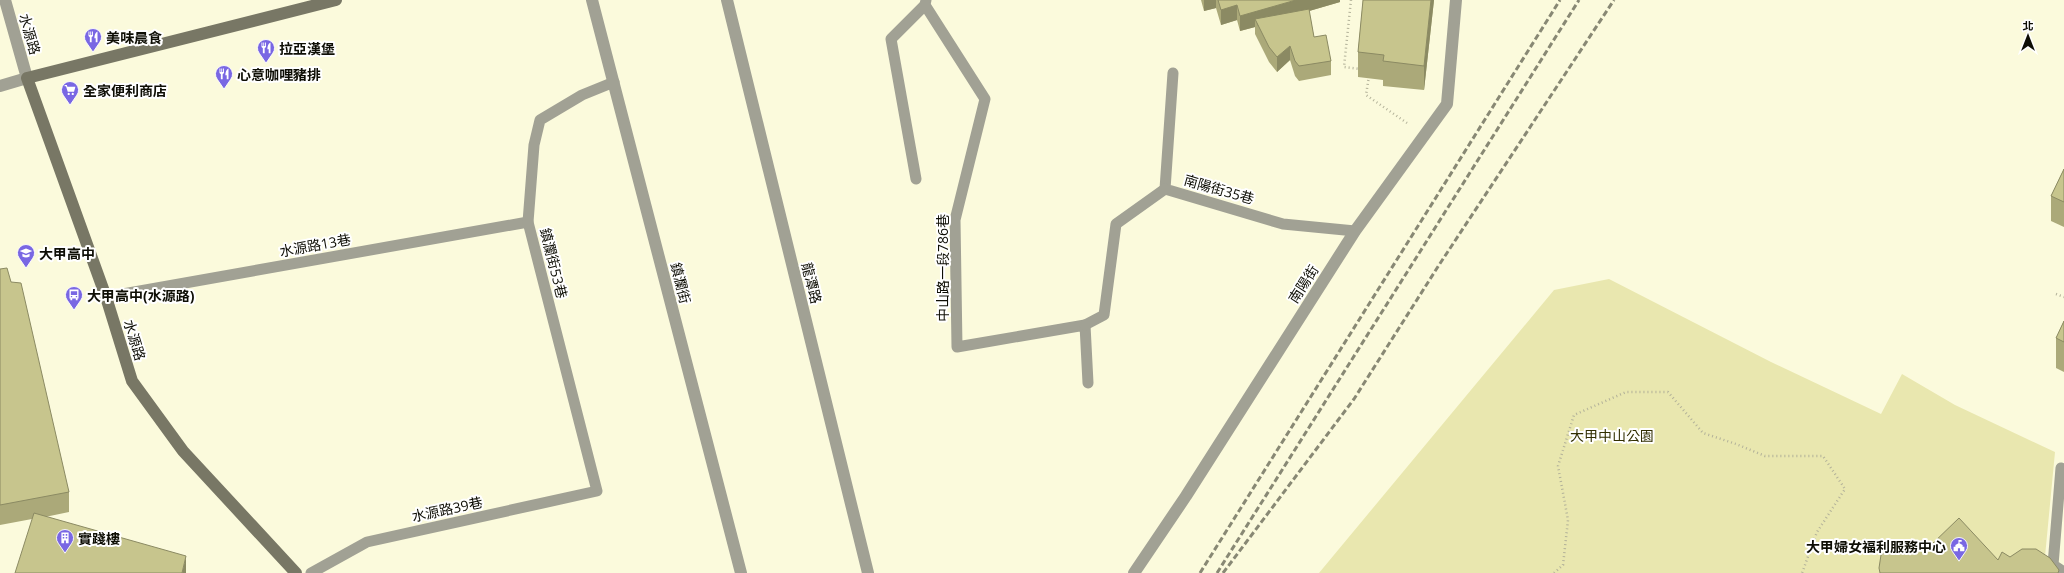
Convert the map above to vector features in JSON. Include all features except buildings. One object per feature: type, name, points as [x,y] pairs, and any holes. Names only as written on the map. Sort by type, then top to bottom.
[{"type":"main road","points":[[27,78],[336,0]]},
{"type":"main road","name":"水源路","points":[[27,78],[106,297],[132,381],[183,451],[296,573]]},
{"type":"street","name":"水源路","points":[[5,0],[27,78]]},
{"type":"street","name":"鎮瀾街","points":[[592,0],[741,573]]},
{"type":"street","name":"龍潭路","points":[[727,0],[868,573]]},
{"type":"street","name":"南陽街","points":[[1134,573],[1186,496],[1355,231],[1448,104],[1456,0]]},
{"type":"street","points":[[0,86],[27,78]]},
{"type":"lane","points":[[916,179],[891,39],[925,2]]},
{"type":"lane","name":"中山路一段786巷","points":[[925,2],[985,99],[955,220],[957,347],[1085,325]]},
{"type":"lane","name":"南陽街35巷","points":[[1173,73],[1165,189],[1283,224],[1355,231]]},
{"type":"lane","name":"鎮瀾街53巷","points":[[597,491],[528,222],[534,145],[540,120],[582,95],[614,82]]},
{"type":"lane","points":[[1088,383],[1085,325],[1104,315],[1116,224],[1165,189]]},
{"type":"lane","name":"水源路13巷","points":[[106,297],[528,222]]},
{"type":"lane","points":[[2061,468],[2053,565],[2064,572]]},
{"type":"lane","name":"水源路39巷","points":[[311,573],[367,542],[597,491]]},
{"type":"path","points":[[1351,0],[1344,67],[1363,70]]},
{"type":"path","points":[[1369,71],[1366,95],[1424,136]]},
{"type":"path","points":[[2056,294],[2064,297]]},
{"type":"path","points":[[1554,573],[1563,565],[1568,520],[1558,466],[1574,415],[1626,392],[1668,392],[1703,433],[1765,456],[1823,456],[1845,489],[1817,532],[1802,573]]},
{"type":"green space","name":"大甲中山公園","points":[[1609,279],[1771,362],[1881,414],[1902,374],[1955,405],[2055,452],[2044,567],[2051,573],[1319,573],[1554,290]]},
{"type":"railway","points":[[1200,573],[1560,0]]},
{"type":"railway","points":[[1217,573],[1579,0]]},
{"type":"railway","points":[[1223,573],[1354,399],[1439,265],[1614,0]]},
{"type":"place","name":"美味晨食","points":[[93,52]]},
{"type":"place","name":"拉亞漢堡","points":[[266,63]]},
{"type":"place","name":"心意咖哩豬排","points":[[224,89]]},
{"type":"place","name":"全家便利商店","points":[[70,105]]},
{"type":"place","name":"大甲高中","points":[[26,268]]},
{"type":"place","name":"大甲高中(水源路)","points":[[74,310]]},
{"type":"place","name":"實踐樓","points":[[65,553]]},
{"type":"place","name":"大甲婦女福利服務中心","points":[[1959,561]]}]
